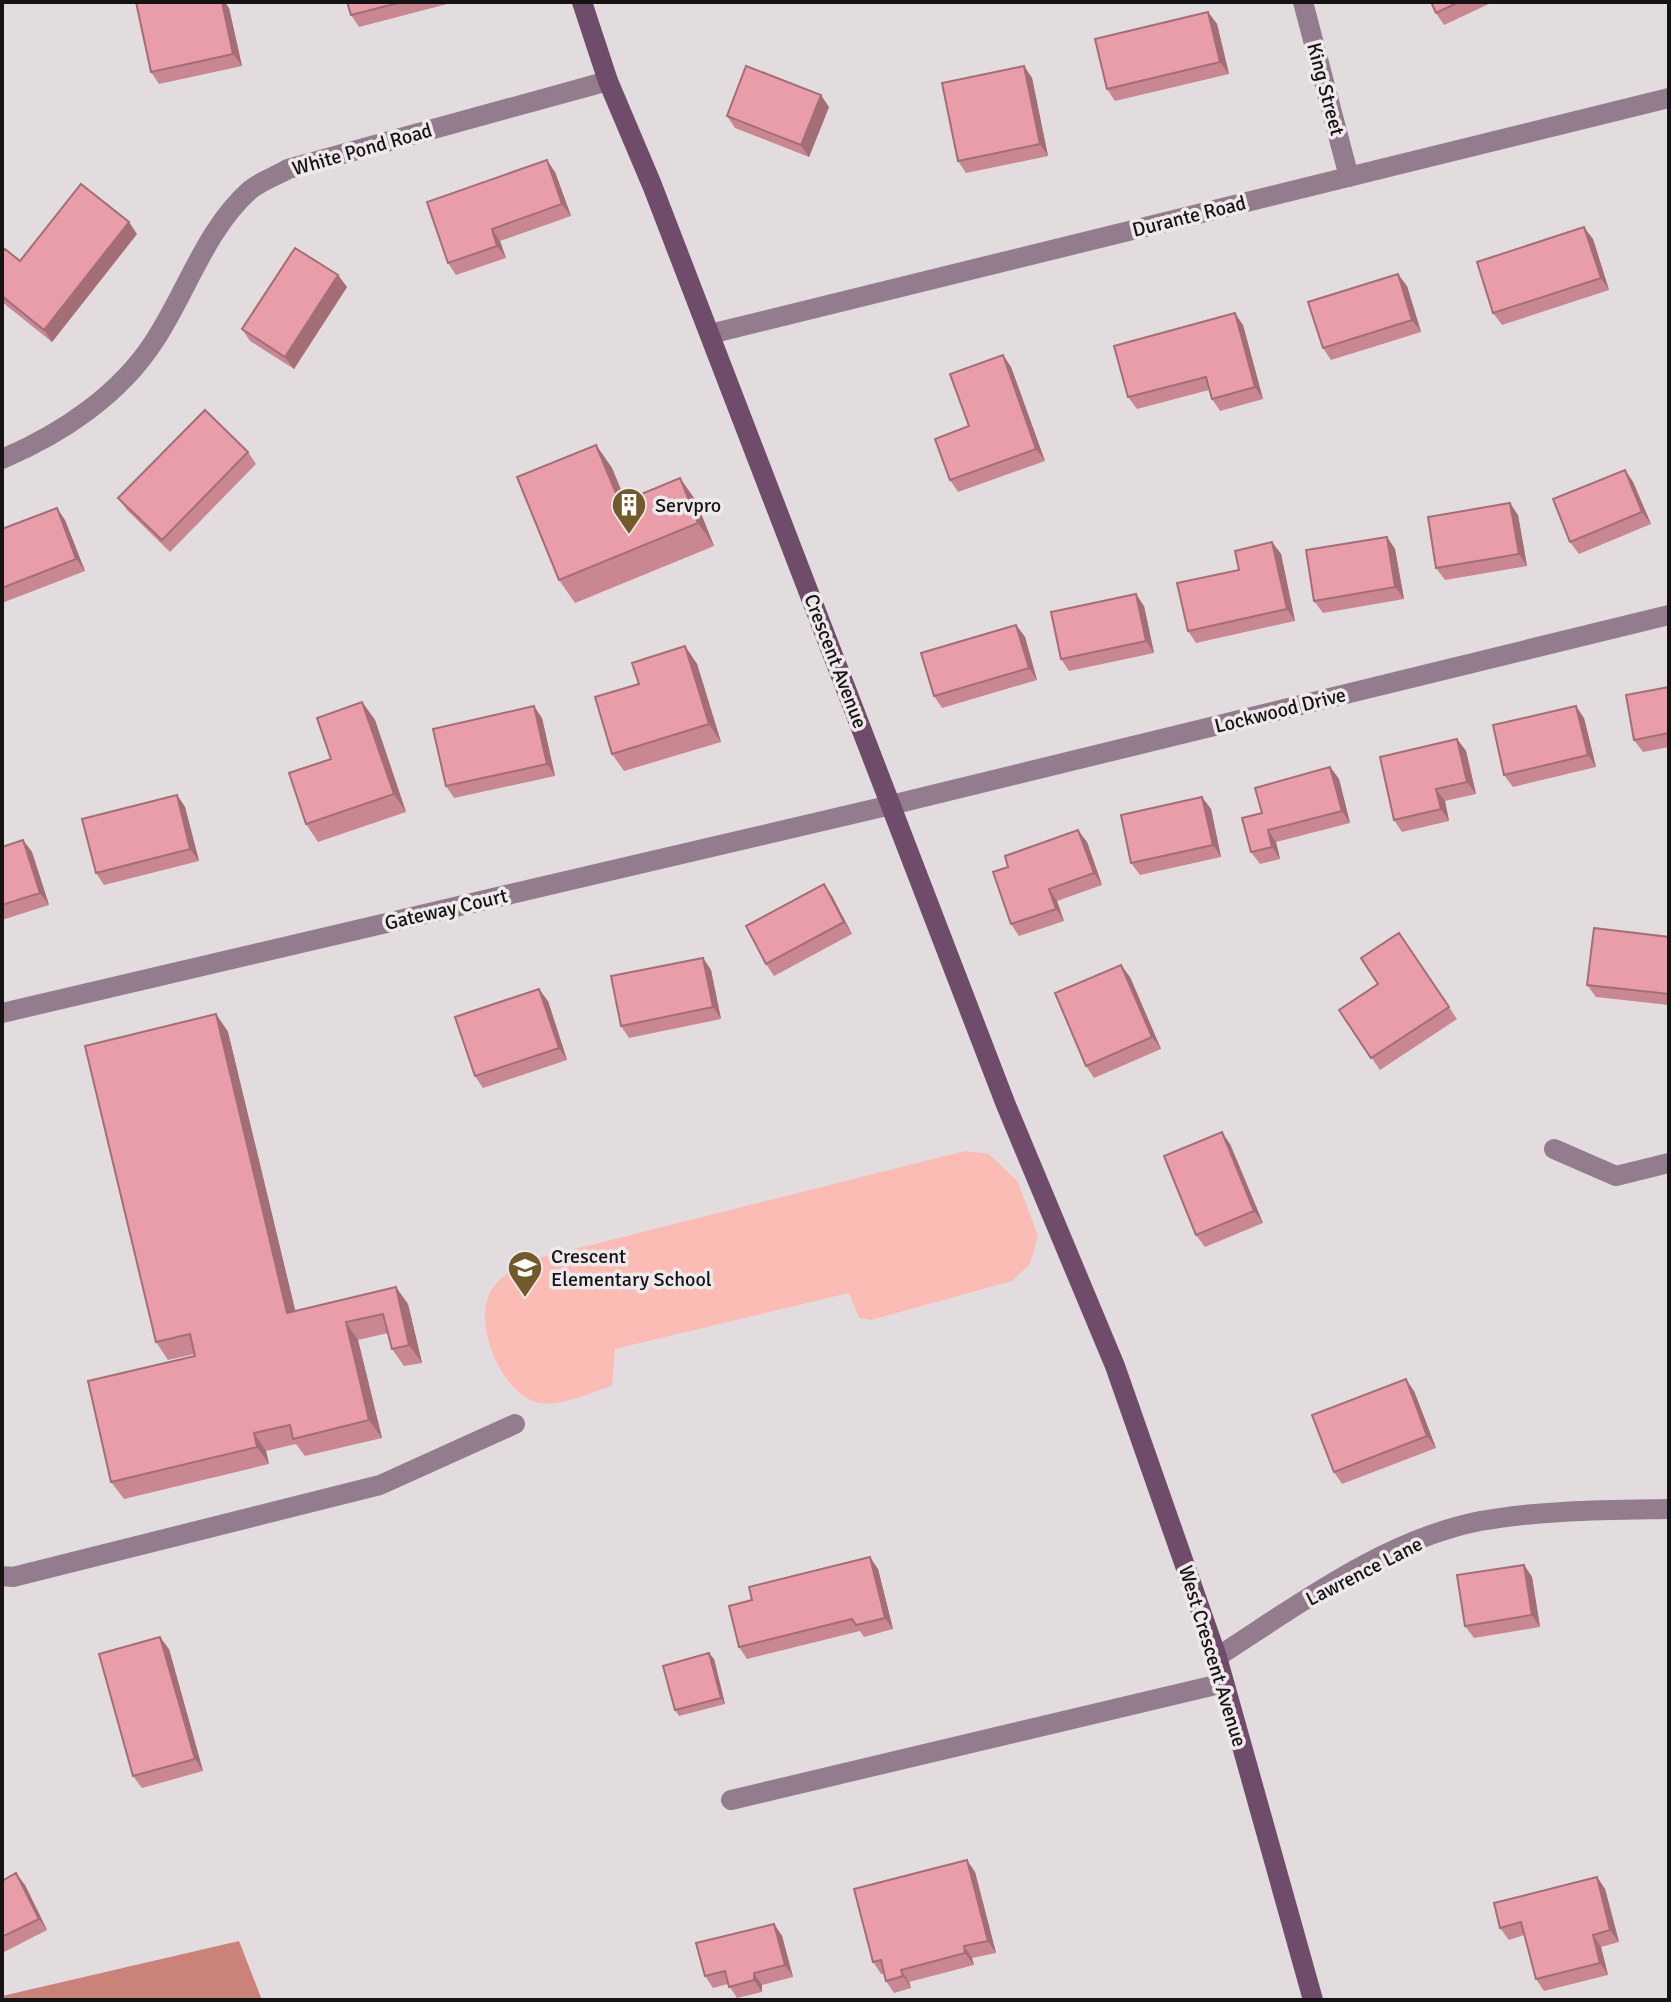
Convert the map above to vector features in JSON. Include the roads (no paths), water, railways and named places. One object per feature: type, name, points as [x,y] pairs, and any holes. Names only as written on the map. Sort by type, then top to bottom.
[{"type":"main road","name":"Crescent Avenue","points":[[582,2],[608,81],[710,334],[1006,1105],[1096,1318]]},
{"type":"main road","name":"West Crescent Avenue","points":[[1096,1318],[1217,1657],[1313,2000]]},
{"type":"street","name":"King Street","points":[[1303,2],[1349,177]]},
{"type":"street","name":"White Pond Road","points":[[2,459],[38,444],[87,412],[130,372],[154,342],[226,215],[253,188],[288,169],[608,81]]},
{"type":"street","name":"Durante Road","points":[[710,334],[1669,98]]},
{"type":"street","name":"Lockwood Drive","points":[[891,805],[1669,615]]},
{"type":"street","name":"Gateway Court","points":[[2,1013],[891,805]]},
{"type":"street","points":[[1554,1149],[1616,1176],[1669,1163]]},
{"type":"street","points":[[2,1576],[13,1577],[380,1485],[515,1424]]},
{"type":"street","name":"Lawrence Lane","points":[[1217,1657],[1331,1584],[1410,1544],[1437,1535],[1478,1522],[1550,1512],[1668,1509]]},
{"type":"street","points":[[731,1800],[1224,1683]]},
{"type":"place","name":"Servpro","points":[[629,536]]},
{"type":"place","name":"Crescent Elementary School","points":[[525,1299]]}]
